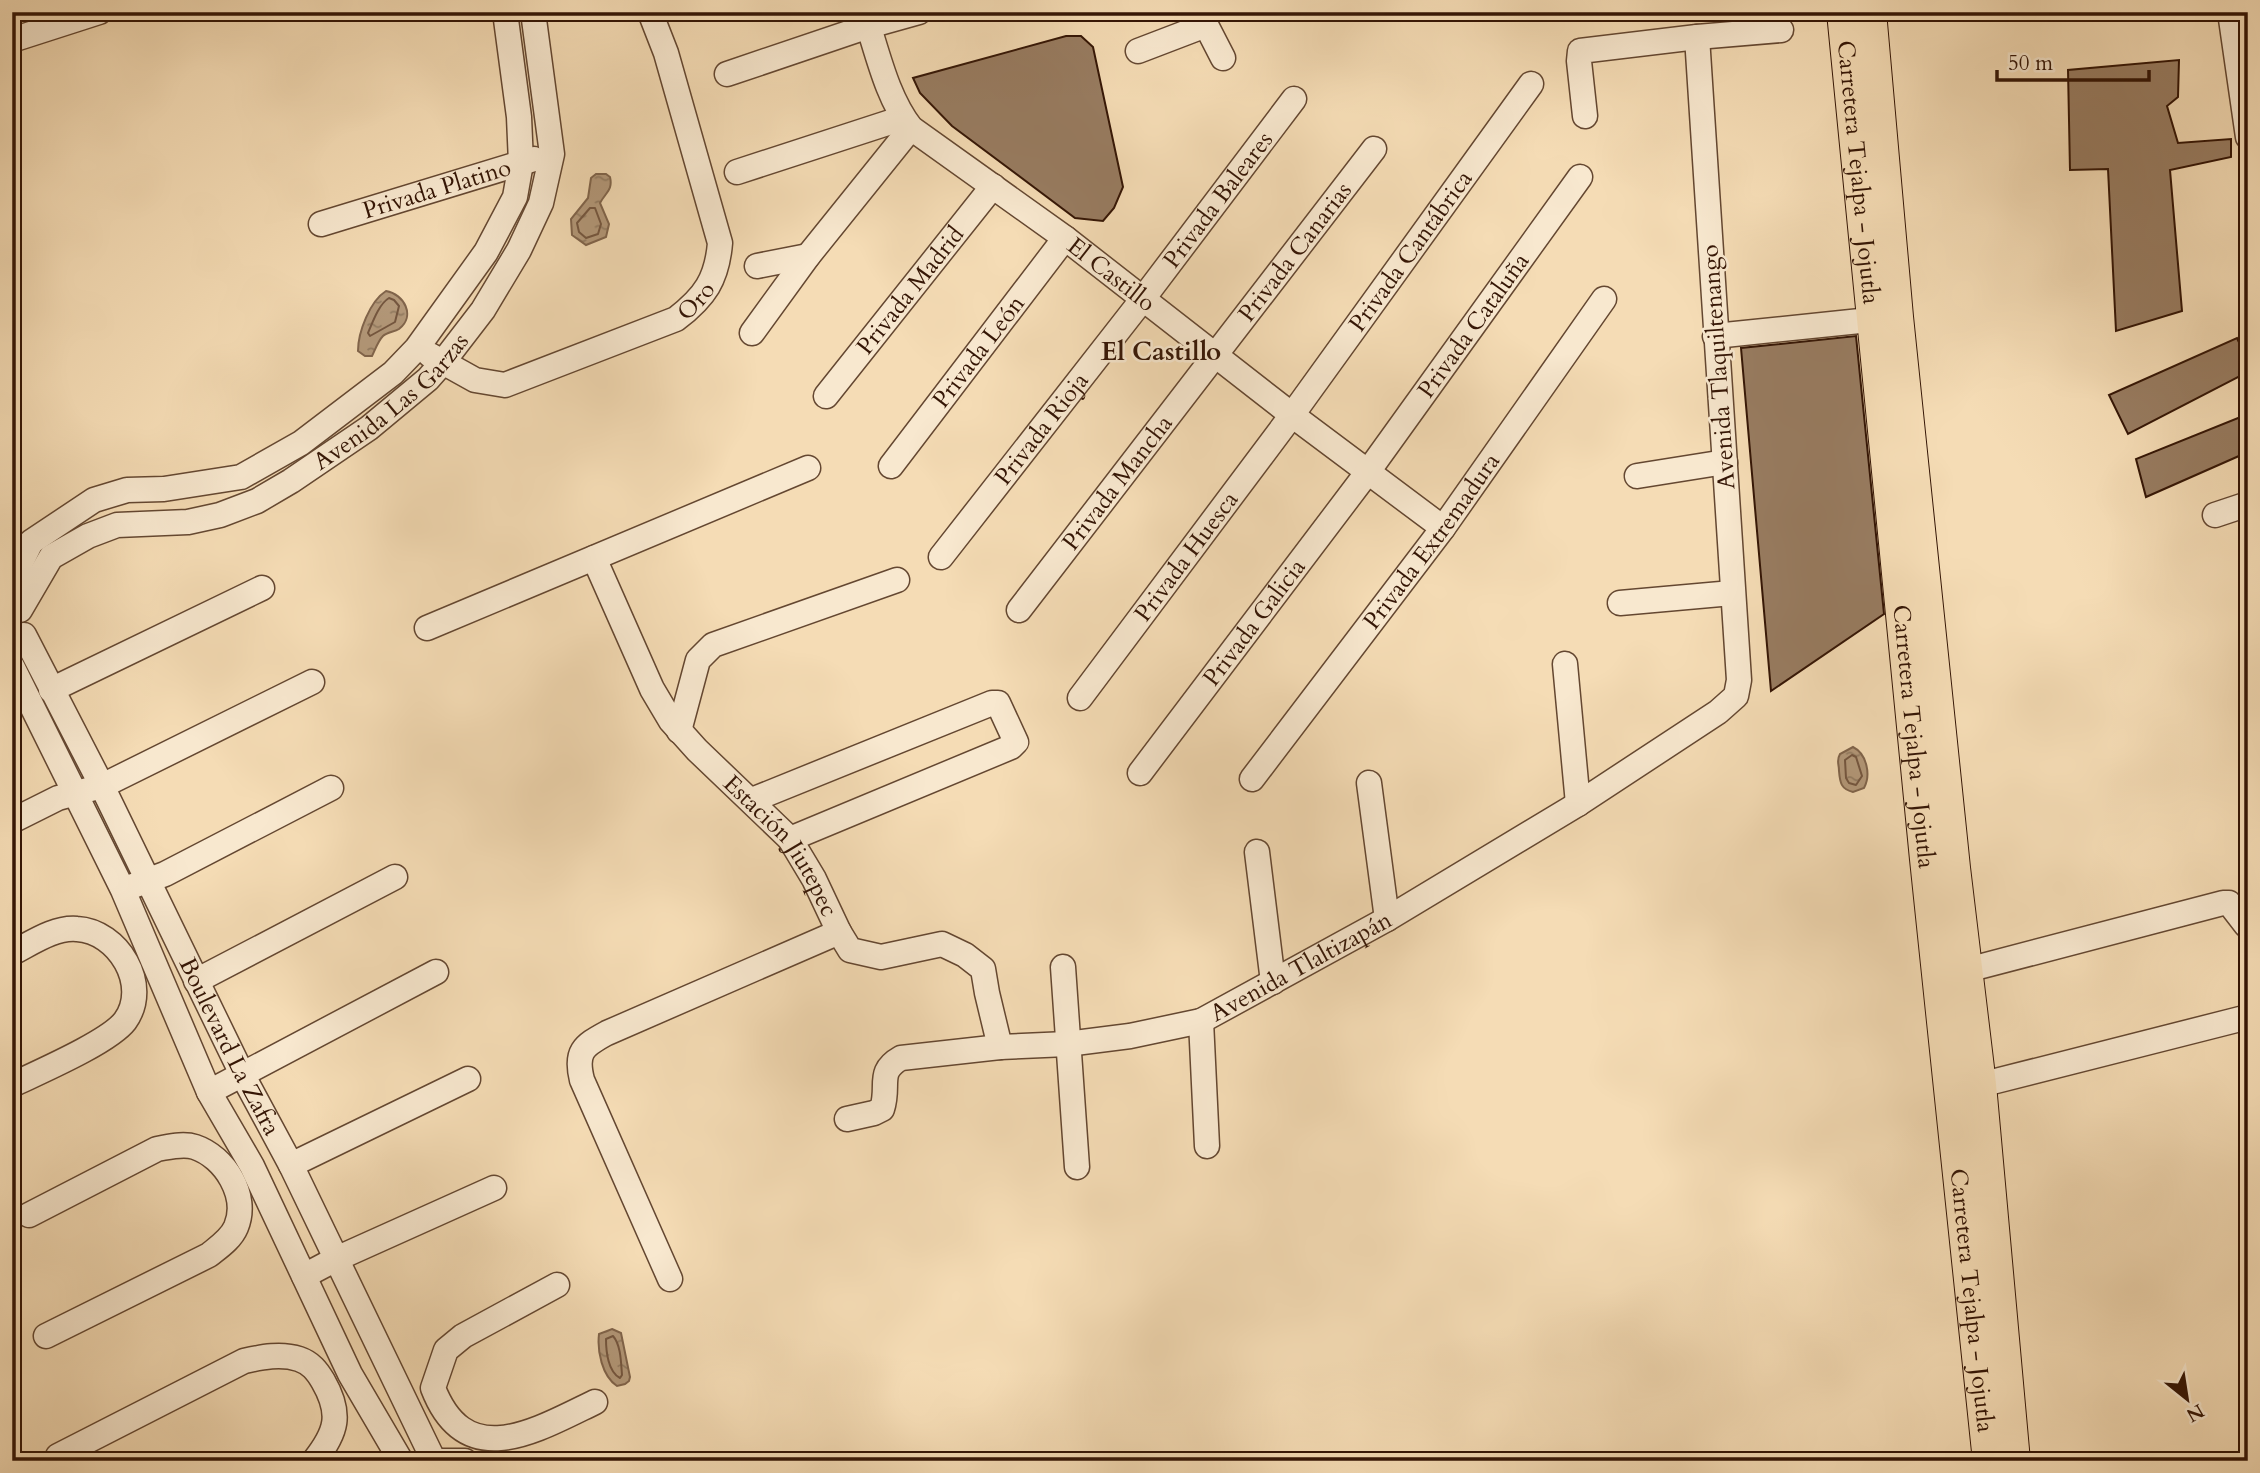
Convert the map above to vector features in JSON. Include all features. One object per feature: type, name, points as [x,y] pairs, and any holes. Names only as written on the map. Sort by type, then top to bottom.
[{"type":"main road","name":"Carretera Tejalpa - Jojutla","points":[[1843,12],[1885,318],[1967,970],[2014,1461]]},
{"type":"main road","name":"Carretera Tejalpa - Jojutla","points":[[1870,12],[1885,318],[1989,1461]]},
{"type":"street","points":[[12,40],[99,12]]},
{"type":"street","name":"Avenida Las Garzas","points":[[12,581],[31,542],[94,500],[127,490],[164,489],[241,477],[302,443],[393,373],[417,348],[486,252],[515,197],[522,163],[519,117],[505,12]]},
{"type":"street","name":"Avenida Las Garzas","points":[[18,639],[26,619],[16,608],[51,557],[88,536],[117,525],[188,522],[257,501],[369,428],[428,379],[443,362],[483,310],[519,250],[541,203],[552,154],[533,12]]},
{"type":"street","name":"Oro","points":[[417,348],[475,380],[505,385],[676,319],[694,306],[709,286],[718,265],[720,243],[666,53],[650,12]]},
{"type":"street","points":[[727,74],[866,19],[919,12]]},
{"type":"street","points":[[2230,12],[2248,137]]},
{"type":"street","points":[[866,19],[889,85],[907,123]]},
{"type":"street","points":[[1138,51],[1204,19],[1223,58]]},
{"type":"street","points":[[1585,116],[1580,51],[1781,30]]},
{"type":"street","name":"Avenida Tlaquiltenango","points":[[1697,37],[1739,680],[1737,696]]},
{"type":"street","name":"Privada Cantábrica","points":[[1292,415],[1531,84]]},
{"type":"street","name":"Privada Baleares","points":[[1142,300],[1294,99]]},
{"type":"street","points":[[737,172],[907,123]]},
{"type":"street","points":[[752,333],[907,123]]},
{"type":"street","name":"El Castillo","points":[[907,123],[1065,239],[1367,473],[1443,528]]},
{"type":"street","name":"Privada Canarias","points":[[1214,356],[1374,149]]},
{"type":"street","name":"Privada Platino","points":[[321,224],[552,154]]},
{"type":"street","name":"Privada Cataluña","points":[[1367,473],[1580,177]]},
{"type":"street","name":"Privada Madrid","points":[[826,396],[993,186]]},
{"type":"street","name":"Privada León","points":[[891,466],[1065,239]]},
{"type":"street","points":[[757,266],[808,256]]},
{"type":"street","name":"Privada Extremadura","points":[[1252,779],[1443,528],[1604,299]]},
{"type":"street","name":"Privada Rioja","points":[[941,557],[1142,300]]},
{"type":"street","points":[[1715,336],[1885,318]]},
{"type":"street","name":"Privada Mancha","points":[[1019,610],[1214,356]]},
{"type":"street","name":"Privada Huesca","points":[[1080,698],[1292,415]]},
{"type":"street","points":[[1637,476],[1725,462]]},
{"type":"street","points":[[427,628],[808,468]]},
{"type":"street","name":"Privada Galicia","points":[[1140,773],[1367,473]]},
{"type":"street","points":[[2216,515],[2248,504]]},
{"type":"street","name":"Estación Jiutepec","points":[[594,558],[652,689],[679,731],[790,839],[850,950],[881,957],[942,944],[965,955],[983,969],[986,993],[1000,1047]]},
{"type":"street","points":[[679,731],[698,660],[713,645],[897,580]]},
{"type":"street","points":[[51,690],[262,588]]},
{"type":"street","points":[[1620,603],[1732,593]]},
{"type":"street","name":"Boulevard La Zafra","points":[[18,639],[51,690],[102,786],[146,880],[242,1074],[291,1165],[412,1419],[435,1461]]},
{"type":"street","points":[[1565,664],[1577,804]]},
{"type":"street","name":"Boulevard La Zafra","points":[[12,666],[123,890],[139,961],[209,1092],[241,1172],[304,1276],[350,1374],[401,1461]]},
{"type":"street","points":[[12,821],[58,798],[102,786],[312,682]]},
{"type":"street","name":"Avenida Tlaltizapán","points":[[847,1119],[874,1113],[882,1108],[885,1076],[889,1065],[901,1058],[1000,1047],[1067,1044],[1130,1036],[1200,1021],[1387,919],[1577,804],[1718,712],[1737,696]]},
{"type":"street","points":[[752,800],[992,703],[998,703],[1003,710],[1016,742],[1011,747],[790,839]]},
{"type":"street","points":[[1368,783],[1387,919]]},
{"type":"street","points":[[123,890],[165,874],[331,788]]},
{"type":"street","points":[[1257,852],[1273,982]]},
{"type":"street","points":[[196,981],[395,877]]},
{"type":"street","points":[[1967,970],[2223,903],[2229,903],[2246,925]]},
{"type":"street","points":[[12,953],[55,931],[76,928],[96,932],[139,961],[125,1021],[108,1036],[12,1085]]},
{"type":"street","points":[[670,1279],[582,1080],[578,1066],[580,1052],[593,1040],[607,1033],[839,932]]},
{"type":"street","points":[[1063,967],[1077,1167]]},
{"type":"street","points":[[209,1092],[436,972]]},
{"type":"street","points":[[1980,1085],[2032,1074],[2248,1017]]},
{"type":"street","points":[[1200,1021],[1207,1146]]},
{"type":"street","points":[[291,1165],[468,1079]]},
{"type":"street","points":[[29,1215],[157,1149],[193,1146],[213,1155],[223,1165],[241,1172],[236,1228],[224,1244],[209,1255],[46,1336]]},
{"type":"street","points":[[304,1276],[494,1188]]},
{"type":"street","points":[[556,1285],[463,1336],[446,1350],[433,1388],[440,1405],[456,1427],[476,1436],[502,1441],[526,1435],[594,1402]]},
{"type":"street","points":[[58,1456],[244,1361],[264,1356],[299,1359],[316,1368],[327,1388],[335,1406],[335,1420],[330,1440],[314,1461]]},
{"type":"street","points":[[327,1388],[350,1374]]},
{"type":"street","points":[[412,1419],[440,1405]]},
{"type":"street","points":[[435,1461],[465,1461]]},
{"type":"water","points":[[596,174],[610,177],[610,188],[600,203],[609,224],[606,237],[586,245],[572,235],[571,219],[588,198],[591,178]]},
{"type":"water","points":[[386,291],[403,301],[407,318],[399,329],[383,336],[372,356],[365,356],[358,351],[363,326],[370,309]]},
{"type":"water","points":[[1853,747],[1862,755],[1867,771],[1864,788],[1853,792],[1842,785],[1838,760],[1840,754]]},
{"type":"water","points":[[612,1329],[621,1333],[630,1377],[625,1384],[617,1386],[604,1370],[599,1348],[599,1334]]},
{"type":"building","points":[[1066,36],[1081,36],[1093,47],[1123,187],[1114,208],[1103,221],[1075,218],[952,126],[920,93],[913,78]]},
{"type":"building","points":[[2179,60],[2178,97],[2167,106],[2178,143],[2231,139],[2231,157],[2170,170],[2182,311],[2116,331],[2108,169],[2070,170],[2068,70]]},
{"type":"building","points":[[1856,336],[1884,614],[1771,691],[1741,348]]},
{"type":"building","points":[[2237,338],[2248,362],[2248,372],[2128,434],[2109,395]]},
{"type":"building","points":[[2248,414],[2248,452],[2146,497],[2136,459]]},
{"type":"district","name":"El Castillo","points":[[1161,351]]}]
